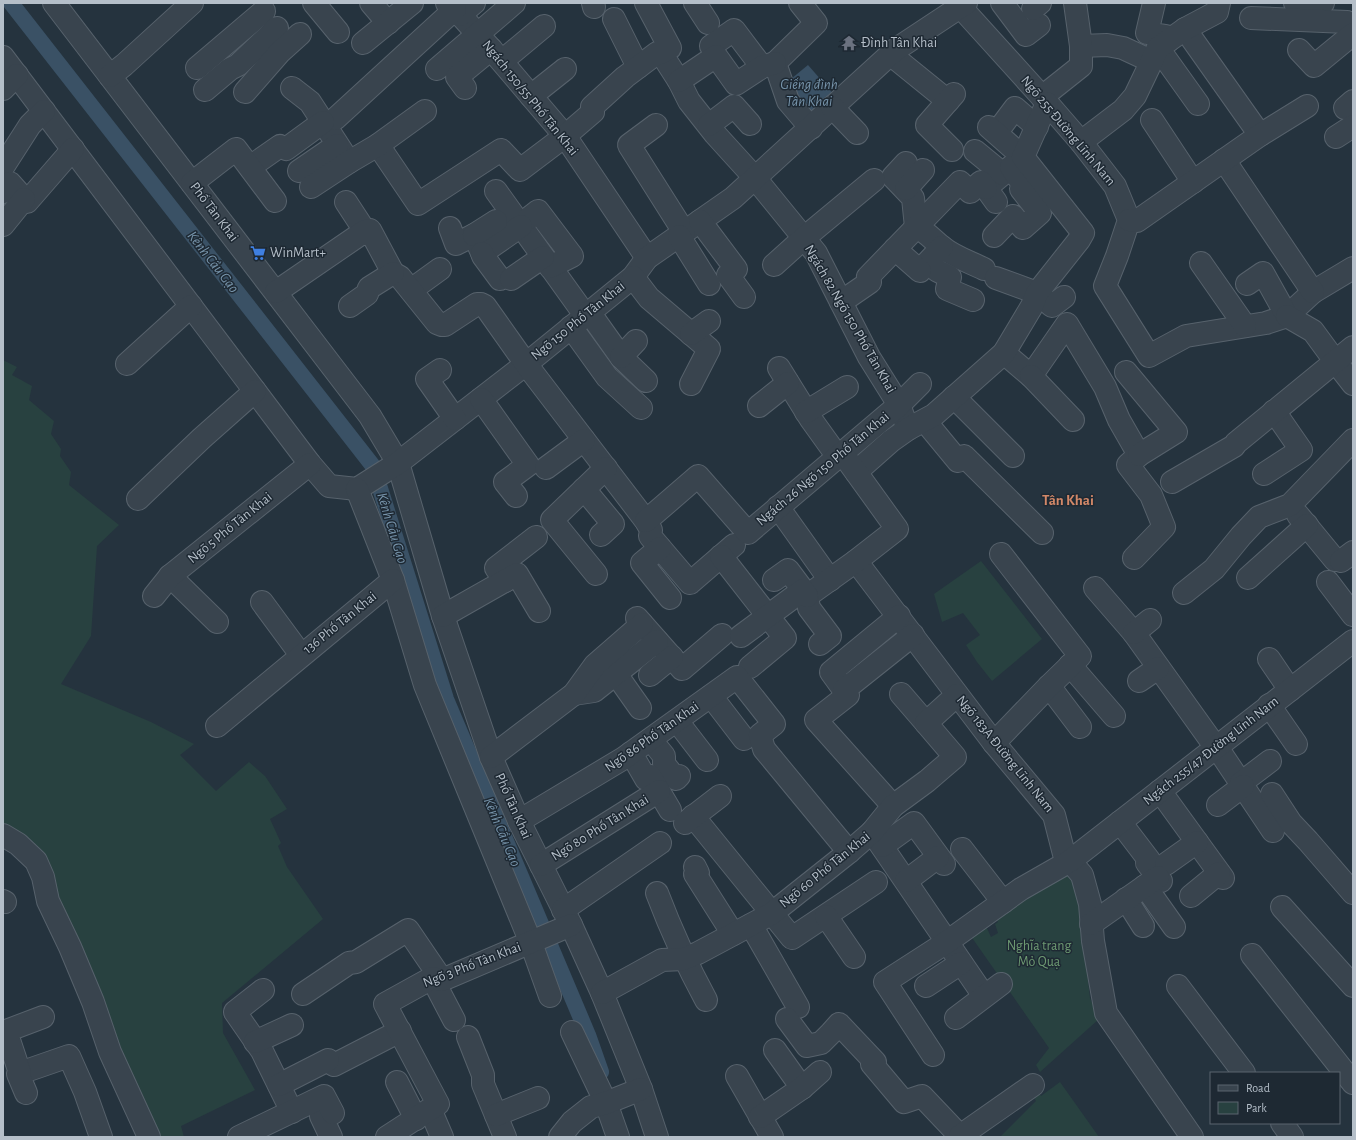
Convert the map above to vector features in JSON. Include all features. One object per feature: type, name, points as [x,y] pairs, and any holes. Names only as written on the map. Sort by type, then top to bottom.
[{"type":"street","name":"Phố Tân Khai","points":[[54,3],[370,416],[394,466],[491,757],[519,821],[541,865],[564,922],[602,993],[635,1092],[657,1137]]},
{"type":"street","points":[[110,76],[192,3]]},
{"type":"street","points":[[314,3],[338,32]]},
{"type":"street","points":[[371,3],[388,23]]},
{"type":"street","points":[[363,43],[412,3]]},
{"type":"street","points":[[465,88],[456,77],[495,54],[514,3]]},
{"type":"street","points":[[378,145],[418,204],[501,150],[517,173],[593,112],[592,107],[625,77],[657,53],[661,53],[670,48],[646,3]]},
{"type":"street","points":[[695,3],[708,22]]},
{"type":"street","points":[[679,81],[716,56],[736,84],[769,65],[816,23],[800,3]]},
{"type":"street","points":[[1002,3],[1026,35],[1037,12]]},
{"type":"street","points":[[1002,178],[1037,127],[1045,100],[1081,66],[1081,46],[1076,3]]},
{"type":"street","points":[[1081,142],[1123,110],[1135,96],[1165,45],[1166,36],[1147,33],[1154,3]]},
{"type":"street","points":[[1081,46],[1107,45],[1123,48],[1165,45],[1217,12],[1219,3]]},
{"type":"street","points":[[1292,21],[1319,7],[1323,3]]},
{"type":"street","name":"Ngõ 150 Phố Tân Khai","points":[[394,466],[526,364],[632,277],[647,258],[733,198],[890,54],[961,4]]},
{"type":"street","name":"Ngõ 255 Đường Lĩnh Nam","points":[[961,4],[1081,142],[1115,186],[1129,220]]},
{"type":"street","points":[[250,167],[280,146],[286,149],[329,120],[459,8]]},
{"type":"street","name":"Ngách 150/55 Phố Tân Khai","points":[[459,8],[495,54],[565,136],[647,258]]},
{"type":"street","points":[[1251,18],[1292,21],[1347,22],[1353,25]]},
{"type":"street","points":[[198,68],[276,19]]},
{"type":"street","points":[[206,90],[230,69],[238,65],[276,19]]},
{"type":"street","points":[[245,92],[280,52],[276,19]]},
{"type":"street","points":[[614,19],[638,67]]},
{"type":"street","points":[[1292,21],[1318,72],[1353,34]]},
{"type":"street","points":[[711,46],[734,30],[769,65],[788,101],[811,128]]},
{"type":"street","points":[[437,69],[495,54],[544,35]]},
{"type":"street","points":[[1165,45],[1198,104]]},
{"type":"street","points":[[1165,45],[1260,135]]},
{"type":"street","name":"Ngách 82 Ngõ 150 Phố Tân Khai","points":[[661,53],[679,81],[689,101],[755,178],[816,254],[869,357],[899,405],[917,425],[958,461],[964,456],[1042,533]]},
{"type":"street","points":[[890,54],[951,97],[927,125],[952,150]]},
{"type":"street","points":[[3,57],[10,82],[44,111],[310,464],[329,486],[359,488],[394,466]]},
{"type":"street","points":[[531,96],[565,69]]},
{"type":"street","points":[[292,88],[329,120],[343,154]]},
{"type":"street","points":[[709,125],[734,106],[750,124]]},
{"type":"street","points":[[1149,356],[1105,286],[1129,220],[1136,221],[1260,135],[1307,106]]},
{"type":"street","points":[[832,107],[857,133]]},
{"type":"street","points":[[1002,178],[996,125],[1015,108],[1037,127]]},
{"type":"street","points":[[305,179],[343,154],[378,145],[425,110]]},
{"type":"street","points":[[3,167],[30,124],[44,111]]},
{"type":"street","points":[[1152,120],[1193,182]]},
{"type":"street","points":[[656,125],[629,145],[688,230],[709,284]]},
{"type":"street","points":[[3,192],[10,183],[27,202],[73,149]]},
{"type":"street","points":[[192,183],[236,149],[275,201]]},
{"type":"street","points":[[856,472],[891,441],[934,415],[1004,353],[1032,306],[1037,294],[1083,233],[975,158]]},
{"type":"street","points":[[1224,160],[1313,292]]},
{"type":"street","points":[[914,167],[893,177],[913,198],[916,227]]},
{"type":"street","points":[[841,302],[870,282],[868,277],[960,182],[970,192],[981,182],[1002,178],[1024,186],[1021,189],[1040,213],[1023,228],[1013,216],[994,236]]},
{"type":"street","points":[[774,265],[874,180]]},
{"type":"street","points":[[496,191],[525,222],[581,318],[607,377],[641,408]]},
{"type":"street","points":[[3,226],[24,199]]},
{"type":"street","points":[[346,202],[365,231]]},
{"type":"street","points":[[450,228],[456,244],[478,244],[525,222],[538,211],[572,256],[547,262],[506,279],[483,256],[478,244]]},
{"type":"street","points":[[478,244],[496,221]]},
{"type":"street","points":[[916,227],[924,231],[942,247],[960,258],[1037,294],[1052,306],[1064,297]]},
{"type":"street","points":[[276,292],[365,231],[370,230],[393,273],[400,277],[438,323],[445,325],[477,304],[485,306],[526,364],[646,521],[651,530],[650,536],[690,583],[734,545],[768,617],[785,638],[750,667]]},
{"type":"street","points":[[688,230],[736,269],[728,275],[744,297]]},
{"type":"street","points":[[942,247],[928,263],[938,271],[950,277],[947,288],[973,300]]},
{"type":"street","points":[[896,249],[920,271]]},
{"type":"street","points":[[1201,263],[1245,326]]},
{"type":"street","points":[[1105,387],[1149,356],[1186,336],[1266,323],[1287,316],[1313,292],[1353,268]]},
{"type":"street","points":[[411,290],[440,269]]},
{"type":"street","points":[[350,306],[367,294],[370,288],[393,273]]},
{"type":"street","points":[[1247,284],[1263,273],[1287,316],[1313,330],[1353,384]]},
{"type":"street","points":[[632,277],[649,298],[709,349],[691,384]]},
{"type":"street","points":[[127,364],[191,306]]},
{"type":"street","points":[[581,318],[646,381]]},
{"type":"street","points":[[691,334],[709,321]]},
{"type":"street","points":[[1032,376],[1067,324],[1105,387],[1119,420],[1139,455]]},
{"type":"street","points":[[621,357],[636,341]]},
{"type":"street","points":[[1172,482],[1234,446],[1274,411],[1353,347]]},
{"type":"street","points":[[1004,353],[1032,376],[1073,420]]},
{"type":"street","points":[[440,370],[427,379],[455,419]]},
{"type":"street","points":[[1126,372],[1176,432],[1139,455],[1128,465],[1151,494],[1164,527],[1134,558]]},
{"type":"street","points":[[491,757],[574,694],[595,665],[639,621],[682,669],[732,635],[768,617],[805,593],[830,580],[897,529],[856,472],[840,455],[806,412],[783,375],[759,406]]},
{"type":"street","name":"Ngách 26 Ngõ 150 Phố Tân Khai","points":[[646,521],[698,476],[734,545],[899,405],[920,384]]},
{"type":"street","points":[[806,412],[847,387]]},
{"type":"street","points":[[138,499],[202,438],[255,391]]},
{"type":"street","points":[[954,397],[1013,456]]},
{"type":"street","points":[[481,399],[528,465],[505,482],[516,496]]},
{"type":"street","points":[[1264,474],[1301,450],[1274,411]]},
{"type":"street","points":[[546,468],[584,440]]},
{"type":"street","points":[[1184,593],[1214,569],[1241,536],[1260,517],[1290,505],[1353,440]]},
{"type":"street","name":"Ngõ 5 Phố Tân Khai","points":[[154,596],[170,576],[310,464]]},
{"type":"street","points":[[596,574],[552,520],[606,468]]},
{"type":"street","points":[[359,488],[393,580],[425,685],[535,941],[550,996]]},
{"type":"street","points":[[584,489],[612,524],[601,535]]},
{"type":"street","points":[[1290,505],[1307,525],[1343,558]]},
{"type":"street","points":[[778,507],[830,580]]},
{"type":"street","points":[[1248,578],[1307,525]]},
{"type":"street","points":[[505,581],[496,568],[536,537]]},
{"type":"street","points":[[660,548],[642,563],[670,598]]},
{"type":"street","points":[[1001,554],[1114,716]]},
{"type":"street","name":"Ngõ 183A Đường Lĩnh Nam","points":[[856,561],[994,743],[1054,815],[1064,854],[1082,875],[1090,904],[1091,924],[1106,1013],[1192,1137]]},
{"type":"street","points":[[774,580],[788,570],[805,593],[809,608],[830,636],[820,644]]},
{"type":"street","points":[[443,616],[517,574],[539,610]]},
{"type":"street","points":[[170,576],[217,622]]},
{"type":"street","name":"136 Phố Tân Khai","points":[[217,726],[393,580]]},
{"type":"street","points":[[1328,582],[1353,615]]},
{"type":"street","points":[[1095,588],[1142,627],[1158,668],[1216,746],[1273,831]]},
{"type":"street","points":[[262,602],[295,660]]},
{"type":"street","points":[[893,806],[816,720],[848,695],[831,672],[899,616]]},
{"type":"street","points":[[844,690],[913,635]]},
{"type":"street","points":[[574,694],[594,691],[657,641]]},
{"type":"street","name":"Ngách 255/47 Đường Lĩnh Nam","points":[[933,1055],[885,982],[947,942],[1021,889],[1070,861],[1353,641]]},
{"type":"street","points":[[650,675],[672,657]]},
{"type":"street","points":[[1269,659],[1290,690]]},
{"type":"street","points":[[994,743],[1075,660]]},
{"type":"street","points":[[1139,681],[1158,668]]},
{"type":"street","points":[[616,674],[640,708]]},
{"type":"street","name":"Ngõ 86 Phố Tân Khai","points":[[519,821],[651,740],[737,677],[774,724],[760,735],[764,749],[849,852]]},
{"type":"street","points":[[1049,686],[1080,727]]},
{"type":"street","points":[[902,694],[926,723],[957,695]]},
{"type":"street","points":[[711,696],[744,739]]},
{"type":"street","points":[[1270,705],[1296,744]]},
{"type":"street","points":[[677,721],[707,760]]},
{"type":"street","name":"Ngõ 60 Phố Tân Khai","points":[[602,993],[662,960],[684,959],[771,914],[849,852],[877,839],[893,806],[927,781],[955,757],[926,723]]},
{"type":"street","points":[[651,740],[664,756],[664,764],[676,779],[679,776]]},
{"type":"street","points":[[631,753],[646,779],[650,776],[659,791],[792,938],[876,882]]},
{"type":"street","points":[[1218,805],[1270,761]]},
{"type":"street","name":"Ngõ 80 Phố Tân Khai","points":[[541,865],[659,791]]},
{"type":"street","points":[[1160,791],[1221,876],[1190,896]]},
{"type":"street","points":[[1272,794],[1291,823],[1353,894]]},
{"type":"street","points":[[683,816],[720,796]]},
{"type":"street","points":[[1120,822],[1149,860],[1147,863],[1158,877],[1174,927]]},
{"type":"street","points":[[906,881],[941,860],[914,823],[877,839],[961,963],[992,990],[956,1018]]},
{"type":"street","points":[[3,835],[18,844],[36,861],[43,876],[48,901],[93,1002],[110,1052],[149,1137]]},
{"type":"street","points":[[1091,924],[1158,877],[1197,842]]},
{"type":"street","name":"Ngõ 3 Phố Tân Khai","points":[[400,1031],[385,1004],[437,979],[535,941],[564,922],[660,843]]},
{"type":"street","points":[[962,849],[1002,902]]},
{"type":"street","points":[[695,867],[698,873],[695,874],[742,929],[792,1013],[807,1046],[821,1043],[839,1024],[875,1062],[872,1064],[904,1102],[922,1096],[960,1136],[1033,1085]]},
{"type":"street","points":[[657,893],[684,959],[706,1000]]},
{"type":"street","points":[[1126,899],[1143,926]]},
{"type":"street","points":[[1282,907],[1353,986]]},
{"type":"street","points":[[826,916],[854,957]]},
{"type":"street","points":[[303,994],[349,963],[356,962],[408,930],[437,979],[454,1020]]},
{"type":"street","points":[[1252,955],[1353,1084]]},
{"type":"street","points":[[926,986],[961,963]]},
{"type":"street","points":[[1178,986],[1243,1072]]},
{"type":"street","points":[[263,990],[235,1012],[262,1051],[292,1112]]},
{"type":"street","points":[[43,1017],[6,1031],[8,1052],[23,1083],[69,1056],[86,1092],[101,1137]]},
{"type":"street","points":[[255,1042],[292,1025]]},
{"type":"street","points":[[279,1085],[400,1031],[426,1121]]},
{"type":"street","points":[[572,1032],[607,1103],[618,1137]]},
{"type":"street","points":[[468,1037],[483,1075],[483,1084],[505,1137]]},
{"type":"street","points":[[775,1050],[802,1088]]},
{"type":"street","points":[[760,1117],[802,1088],[820,1072]]},
{"type":"street","points":[[737,1076],[772,1137]]},
{"type":"street","points":[[397,1082],[426,1121],[442,1137]]},
{"type":"street","points":[[560,1137],[572,1122],[591,1107],[607,1103],[635,1092]]},
{"type":"street","points":[[239,1137],[267,1131],[292,1112],[324,1096],[331,1137]]},
{"type":"street","points":[[496,1116],[538,1098]]},
{"type":"street","points":[[387,1137],[426,1121]]},
{"type":"street","points":[[1283,1124],[1292,1137]]},
{"type":"green space","points":[[3,360],[17,367],[12,375],[32,386],[29,400],[54,421],[51,434],[61,449],[60,456],[71,472],[69,485],[119,525],[97,546],[91,636],[61,684],[151,722],[194,744],[180,755],[216,791],[249,762],[265,776],[287,809],[270,819],[281,843],[278,846],[287,867],[323,919],[222,1003],[223,1033],[255,1090],[181,1126],[184,1137],[152,1137],[51,901],[3,832]]},
{"type":"green space","points":[[981,561],[1042,639],[992,681],[966,645],[980,635],[963,613],[942,622],[934,594]]},
{"type":"green space","name":"Nghĩa trang Mỏ Quạ","points":[[1070,869],[1081,884],[1090,998],[1099,1019],[1040,1072],[1036,1065],[1049,1048],[968,932],[984,922],[991,937],[998,933],[995,924],[998,922],[994,915]]},
{"type":"green space","points":[[1060,1082],[1099,1137],[1000,1137],[1036,1101],[1030,1091],[1035,1087],[1041,1096]]},
{"type":"water","name":"Giếng đình Tân Khai","points":[[808,65],[836,97],[817,112],[804,110],[791,79]]},
{"type":"waterway","name":"Kênh Cầu Gạo","points":[[11,3],[373,466],[446,699],[588,1035],[601,1072]]},
{"type":"place","name":"Đình Tân Khai","points":[[849,43]]},
{"type":"place","name":"WinMart+","points":[[258,253]]},
{"type":"district","name":"Tân Khai","points":[[1068,500]]}]
